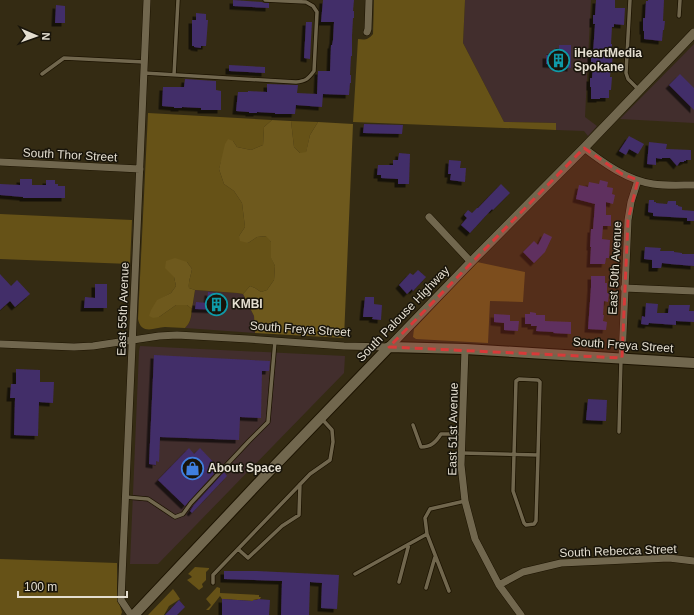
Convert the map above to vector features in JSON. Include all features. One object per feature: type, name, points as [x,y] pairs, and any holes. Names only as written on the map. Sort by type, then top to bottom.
[{"type":"main road","name":"South Freya Street","points":[[389,347],[465,349],[694,363]]},
{"type":"main road","name":"South Palouse Highway","points":[[133,615],[389,347]]},
{"type":"street","name":"East 55th Avenue","points":[[133,615],[121,600],[147,0]]},
{"type":"street","points":[[367,32],[370,0]]},
{"type":"street","name":"South Palouse Highway","points":[[389,347],[584,148],[694,33]]},
{"type":"street","points":[[584,148],[622,174],[638,180],[653,184],[694,186]]},
{"type":"street","name":"South Thor Street","points":[[0,162],[140,169]]},
{"type":"street","name":"East 50th Avenue","points":[[622,358],[628,220],[631,202],[638,180]]},
{"type":"street","points":[[429,217],[471,262]]},
{"type":"street","points":[[624,288],[694,291]]},
{"type":"street","name":"South Freya Street","points":[[0,344],[74,347],[112,344],[159,336],[177,335],[344,346],[389,347]]},
{"type":"street","name":"East 51st Avenue","points":[[465,349],[461,465],[465,501],[475,540],[499,585],[521,615]]},
{"type":"street","name":"South Rebecca Street","points":[[499,585],[523,572],[561,562],[669,558],[694,561]]},
{"type":"lane","points":[[174,75],[178,0]]},
{"type":"lane","points":[[144,73],[303,82],[309,78],[314,71],[317,12],[313,6],[306,2],[265,0]]},
{"type":"lane","points":[[630,0],[626,73],[628,78],[639,90]]},
{"type":"lane","points":[[679,16],[680,0]]},
{"type":"lane","points":[[42,74],[64,58],[144,62]]},
{"type":"lane","points":[[126,497],[148,499],[174,517],[183,514],[191,503],[268,422],[275,341]]},
{"type":"lane","points":[[619,432],[622,358]]},
{"type":"lane","points":[[519,379],[538,380],[540,382],[538,455],[536,521],[534,524],[526,525],[513,491],[516,381],[519,379]]},
{"type":"lane","points":[[213,583],[213,575],[310,474],[330,460],[333,442],[332,430],[321,418]]},
{"type":"lane","points":[[413,425],[421,447],[432,445],[441,434],[462,434]]},
{"type":"lane","points":[[462,453],[538,455]]},
{"type":"lane","points":[[238,549],[248,558],[282,526],[300,514],[300,484]]},
{"type":"lane","points":[[448,591],[427,534],[425,518],[430,509],[465,501]]},
{"type":"lane","points":[[355,574],[427,534]]},
{"type":"lane","points":[[399,582],[409,544]]},
{"type":"lane","points":[[426,588],[435,556]]},
{"type":"highlighted area","points":[[584,148],[622,174],[638,180],[628,220],[622,358],[389,347]]},
{"type":"shaded area","points":[[374,0],[465,0],[463,43],[504,122],[556,123],[556,130],[353,122],[358,39],[366,39],[373,34]]},
{"type":"shaded area","points":[[465,0],[591,0],[585,117],[597,126],[588,136],[584,131],[556,130],[556,123],[504,122],[463,43]]},
{"type":"shaded area","points":[[694,44],[694,123],[620,119]]},
{"type":"shaded area","points":[[148,113],[272,120],[264,127],[263,145],[251,150],[237,147],[233,141],[221,162],[219,169],[224,184],[234,191],[242,203],[245,227],[239,236],[248,243],[257,237],[267,236],[271,242],[271,257],[275,266],[274,280],[267,290],[261,292],[250,286],[243,294],[195,290],[189,288],[192,269],[187,262],[174,277],[176,286],[171,293],[157,301],[159,317],[176,305],[187,305],[192,309],[190,321],[185,328],[165,327],[145,329],[142,327],[138,319]]},
{"type":"shaded area","points":[[272,120],[291,121],[294,147],[300,153],[306,152],[310,135],[318,122],[353,124],[344,338],[255,333],[254,316],[243,294],[250,286],[261,292],[267,290],[274,280],[275,266],[271,258],[271,242],[266,236],[257,237],[248,243],[240,241],[239,236],[245,227],[242,203],[234,191],[224,184],[219,169],[225,144],[228,139],[233,141],[237,147],[251,150],[263,145],[264,127]]},
{"type":"shaded area","points":[[291,121],[318,122],[310,135],[306,153],[300,153],[294,147]]},
{"type":"shaded area","points":[[0,214],[132,220],[130,264],[0,259]]},
{"type":"shaded area","points":[[175,258],[187,262],[192,269],[189,288],[195,290],[192,309],[187,305],[176,305],[159,317],[153,318],[149,316],[157,300],[171,293],[176,286],[174,277],[165,268],[166,261]]},
{"type":"shaded area","points":[[477,262],[525,272],[523,302],[490,301],[488,343],[416,339],[413,337],[414,329]]},
{"type":"shaded area","points":[[195,290],[243,294],[254,316],[255,333],[185,328],[191,318]]},
{"type":"shaded area","name":"About Space","points":[[140,346],[345,356],[344,373],[158,564],[130,564]]},
{"type":"shaded area","points":[[0,559],[117,563],[117,597],[122,612],[121,615],[0,615]]},
{"type":"shaded area","points":[[195,567],[209,568],[206,572],[206,580],[202,584],[203,587],[199,590],[187,580],[192,577],[188,574]]},
{"type":"shaded area","points":[[217,587],[220,588],[220,593],[259,595],[259,597],[261,597],[260,599],[253,601],[222,599],[220,596],[209,610],[206,610],[211,605],[206,599]]},
{"type":"shaded area","points":[[173,589],[180,599],[169,606],[164,615],[148,615]]},
{"type":"building","points":[[233,0],[269,3],[269,8],[233,6]]},
{"type":"building","points":[[323,0],[354,0],[350,75],[351,83],[349,95],[323,94],[322,107],[296,105],[295,114],[249,113],[236,111],[238,92],[267,92],[267,84],[298,85],[297,93],[317,94],[318,71],[330,71],[331,45],[333,40],[334,22],[321,22]]},
{"type":"building","points":[[596,0],[615,0],[615,8],[625,8],[624,25],[614,24],[614,27],[612,27],[611,44],[613,52],[610,77],[612,77],[609,98],[591,99],[590,78],[592,78],[593,62],[591,62],[591,53],[593,53],[595,24],[593,24],[593,15],[595,15]]},
{"type":"building","points":[[664,0],[663,21],[665,21],[662,41],[644,39],[643,18],[645,18],[646,1]]},
{"type":"building","points":[[56,5],[65,6],[65,23],[55,23]]},
{"type":"building","points":[[196,13],[206,14],[206,20],[208,20],[206,46],[201,46],[201,48],[192,46],[192,20],[196,20]]},
{"type":"building","points":[[306,22],[312,22],[310,59],[304,58]]},
{"type":"building","name":"iHeartMedia Spokane","points":[[559,45],[571,45],[571,68],[546,64],[546,55],[550,55],[550,51],[559,51]]},
{"type":"building","points":[[229,65],[265,67],[265,73],[229,71]]},
{"type":"building","points":[[680,74],[694,88],[694,110],[669,85]]},
{"type":"building","points":[[185,79],[216,81],[216,90],[221,91],[221,110],[201,110],[201,108],[174,108],[162,106],[163,87],[184,87]]},
{"type":"building","points":[[364,124],[403,125],[402,134],[363,133]]},
{"type":"building","points":[[629,136],[644,144],[638,154],[629,149],[626,155],[619,151]]},
{"type":"building","points":[[649,142],[667,144],[666,149],[691,150],[691,160],[680,162],[677,166],[670,158],[656,158],[656,165],[647,164]]},
{"type":"building","points":[[399,153],[410,154],[409,184],[398,184],[398,179],[381,178],[381,175],[377,175],[378,165],[393,165],[393,160],[398,160]]},
{"type":"building","points":[[449,160],[461,161],[460,168],[466,168],[465,182],[450,180],[451,174],[448,174]]},
{"type":"building","points":[[20,179],[32,179],[32,185],[46,185],[46,180],[55,180],[55,184],[58,184],[58,186],[65,186],[65,198],[23,198],[0,195],[0,184],[20,185]]},
{"type":"building","points":[[600,180],[608,182],[607,187],[613,188],[612,194],[615,195],[613,204],[606,202],[606,215],[611,215],[611,226],[603,226],[602,239],[610,240],[609,258],[606,258],[605,264],[590,264],[591,229],[593,229],[595,204],[576,199],[579,185],[588,187],[589,182],[599,184]]},
{"type":"building","points":[[501,184],[510,193],[493,210],[492,209],[470,233],[461,225],[467,218],[464,215],[468,210],[472,213],[478,208]]},
{"type":"building","points":[[649,200],[654,200],[656,203],[667,204],[668,201],[676,201],[676,205],[682,207],[682,210],[694,211],[694,221],[687,221],[687,218],[653,216],[653,213],[648,212]]},
{"type":"building","points":[[544,233],[552,237],[545,252],[534,263],[523,252],[534,241],[538,245]]},
{"type":"building","points":[[645,247],[661,248],[660,251],[674,251],[682,254],[694,254],[694,266],[662,263],[661,268],[652,268],[652,260],[644,259]]},
{"type":"building","points":[[418,270],[426,277],[413,291],[412,289],[407,294],[399,285],[410,273],[413,275]]},
{"type":"building","points":[[0,274],[11,286],[17,280],[30,294],[15,307],[10,301],[0,310]]},
{"type":"building","points":[[591,276],[605,276],[605,283],[607,283],[607,293],[609,293],[608,302],[604,301],[603,315],[603,321],[607,322],[606,330],[588,329]]},
{"type":"building","points":[[95,284],[107,284],[107,308],[84,308],[85,297],[95,298]]},
{"type":"building","name":"KMBI","points":[[208,292],[216,293],[216,298],[227,299],[226,310],[195,309],[196,302],[207,303]]},
{"type":"building","points":[[365,297],[374,297],[374,304],[382,305],[381,320],[372,319],[373,317],[363,317]]},
{"type":"building","points":[[646,303],[658,304],[657,313],[668,313],[669,305],[690,305],[689,311],[694,311],[694,322],[676,321],[676,325],[649,323],[648,325],[641,324],[642,316],[645,317]]},
{"type":"building","points":[[530,312],[536,313],[536,315],[545,315],[545,321],[571,322],[571,334],[536,331],[537,326],[525,324],[525,314],[530,314]]},
{"type":"building","points":[[494,314],[510,315],[510,321],[519,321],[518,331],[504,330],[504,323],[494,322]]},
{"type":"building","points":[[154,355],[270,361],[269,371],[262,371],[261,418],[240,417],[239,440],[160,437],[159,462],[156,461],[156,465],[149,464]]},
{"type":"building","points":[[16,369],[40,370],[40,382],[54,382],[53,403],[39,402],[38,436],[14,435],[15,398],[10,398],[11,384],[16,384]]},
{"type":"building","points":[[588,399],[607,400],[606,421],[586,420]]},
{"type":"building","points":[[189,448],[194,454],[200,448],[219,468],[185,506],[158,480]]},
{"type":"building","points":[[224,472],[227,476],[192,513],[190,511],[194,505]]},
{"type":"building","points":[[224,571],[339,575],[337,609],[321,608],[322,583],[310,582],[309,615],[281,615],[282,581],[224,579]]},
{"type":"building","points":[[222,599],[253,601],[258,599],[270,600],[269,615],[222,615]]},
{"type":"building","points":[[179,600],[185,607],[177,615],[165,615]]},
{"type":"place","name":"iHeartMedia Spokane","points":[[558,60]]},
{"type":"place","name":"KMBI","points":[[217,304]]},
{"type":"place","name":"About Space","points":[[193,468]]}]
